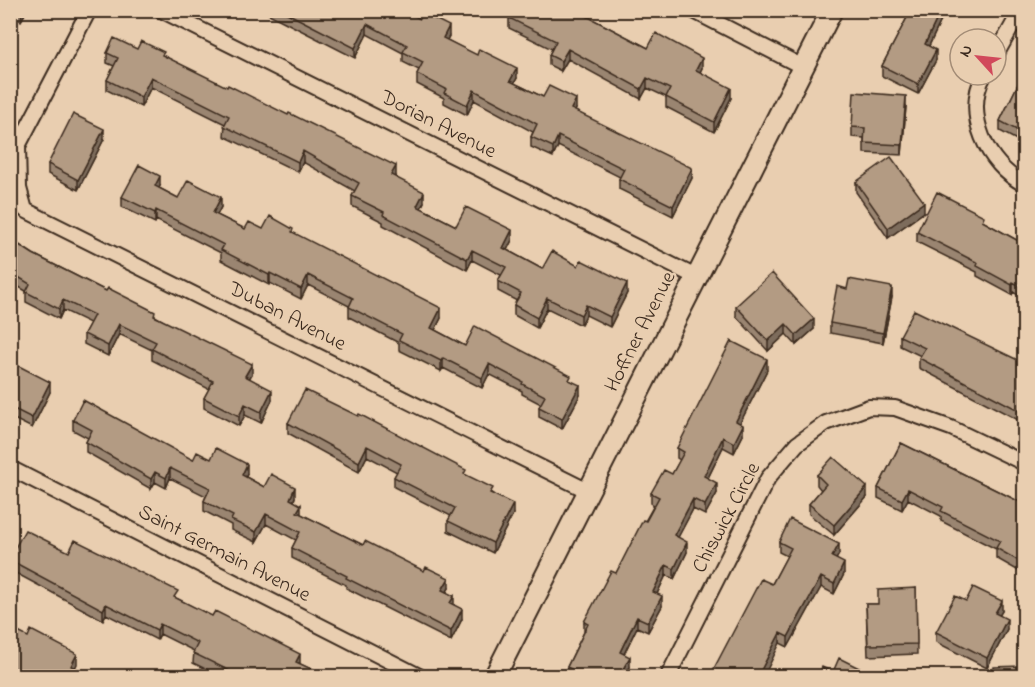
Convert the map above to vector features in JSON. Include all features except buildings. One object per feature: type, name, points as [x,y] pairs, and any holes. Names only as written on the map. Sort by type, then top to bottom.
[{"type":"main road","name":"Hoffner Avenue","points":[[495,676],[832,10]]},
{"type":"street","name":"Duban Avenue","points":[[88,10],[18,146],[19,188],[25,210],[588,491]]},
{"type":"street","name":"Dorian Avenue","points":[[161,10],[696,277]]},
{"type":"street","points":[[692,10],[803,67]]},
{"type":"street","points":[[1008,33],[1021,10]]},
{"type":"street","points":[[980,87],[976,124],[992,156],[1016,180],[1024,184]]},
{"type":"street","name":"Chiswick Circle","points":[[668,676],[768,478],[797,444],[826,423],[869,407],[895,408],[951,428],[1024,463]]},
{"type":"street","name":"Saint Germain Avenue","points":[[10,468],[419,676]]}]
